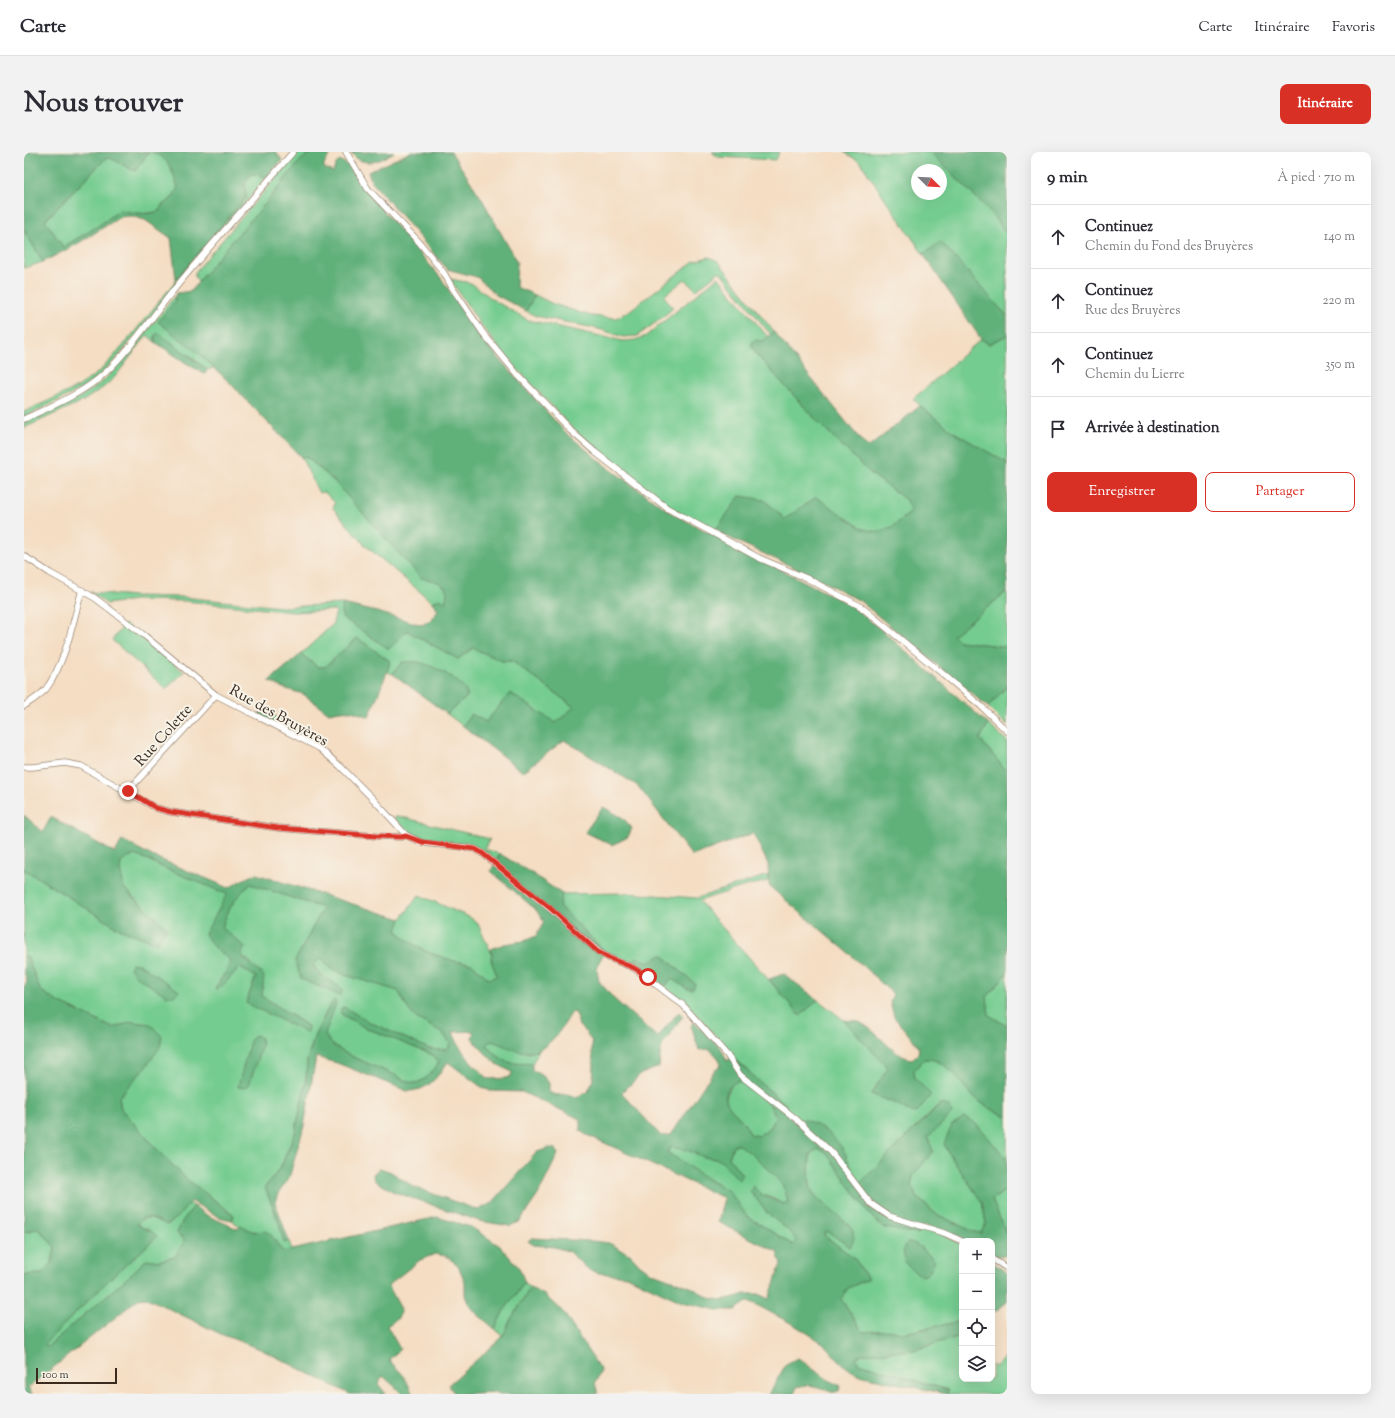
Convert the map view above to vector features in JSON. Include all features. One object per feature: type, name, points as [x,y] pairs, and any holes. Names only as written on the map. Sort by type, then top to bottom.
[{"type":"street","points":[[24,419],[64,401],[86,388],[105,373],[186,275],[294,152]]},
{"type":"street","points":[[346,152],[368,189],[419,242],[444,273],[483,333],[512,368],[571,431],[589,447],[667,508],[680,516],[759,558],[806,578],[860,606],[981,706],[1007,732]]},
{"type":"street","name":"Rue des Bruyères","points":[[24,556],[50,573],[95,598],[145,636],[216,695],[319,748],[340,766],[374,800],[406,836],[422,842],[475,849],[482,853],[557,915],[598,952],[634,968],[683,1006],[727,1055],[740,1075],[795,1118],[831,1152],[870,1203],[889,1216],[944,1233],[959,1240]]},
{"type":"street","points":[[24,706],[45,689],[56,672],[74,621],[82,590]]},
{"type":"street","name":"Rue Colette","points":[[128,791],[216,695]]},
{"type":"street","points":[[24,767],[65,764],[81,766],[156,808],[171,812],[278,828],[376,836],[406,836]]},
{"type":"street","points":[[995,1261],[1007,1268]]},
{"type":"green space","points":[[24,152],[149,152],[135,171],[110,158],[105,159],[45,220],[63,247],[98,226],[120,210],[140,214],[154,213],[159,211],[162,205],[174,196],[178,187],[170,166],[163,158],[152,152],[276,152],[282,160],[266,178],[257,174],[250,175],[245,183],[246,197],[176,279],[171,238],[145,220],[131,216],[120,217],[77,244],[43,262],[24,230]]},
{"type":"green space","points":[[149,152],[156,153],[161,156],[169,165],[178,188],[172,198],[162,205],[159,211],[140,213],[120,210],[98,226],[63,247],[45,221],[105,159],[110,158],[135,171]]},
{"type":"green space","points":[[298,152],[311,152],[293,170],[198,282],[195,278],[195,272]]},
{"type":"green space","points":[[311,152],[332,152],[324,164],[324,168],[333,172],[336,164],[340,160],[349,166],[385,213],[441,278],[480,337],[564,431],[603,464],[673,514],[850,605],[883,631],[988,724],[980,739],[1007,772],[1007,973],[987,997],[989,1015],[1007,1026],[1007,1116],[977,1100],[948,1068],[933,1060],[925,1059],[914,1070],[915,1078],[931,1095],[916,1113],[910,1112],[897,1104],[871,1094],[888,1068],[844,1020],[857,1021],[866,1026],[891,1048],[905,1057],[912,1059],[918,1054],[919,1047],[894,1017],[890,1002],[893,994],[851,955],[769,886],[768,864],[753,833],[692,856],[638,786],[564,740],[523,772],[463,726],[471,714],[486,722],[510,693],[556,723],[574,707],[512,661],[502,661],[473,648],[458,659],[407,631],[389,649],[343,618],[341,613],[343,604],[422,625],[432,619],[438,610],[432,602],[440,599],[445,602],[447,591],[445,587],[437,582],[421,578],[334,481],[308,458],[301,457],[229,382],[196,351],[158,322],[175,301],[174,297],[177,293],[191,291],[299,162]]},
{"type":"green space","points":[[351,152],[394,152],[380,160],[369,162],[359,160]]},
{"type":"green space","points":[[411,152],[451,152],[482,199],[517,262],[516,287],[535,295],[526,311],[496,295],[477,277],[447,269],[372,182],[368,172]]},
{"type":"green space","points":[[712,152],[779,152],[776,160],[718,157]]},
{"type":"green space","points":[[844,152],[930,152],[942,164],[911,164],[911,200],[947,200],[947,169],[987,208],[1007,234],[1007,316],[941,243],[923,254],[860,162]]},
{"type":"green space","points":[[930,152],[1006,152],[1004,154],[1007,157],[1007,234],[987,208],[947,169],[947,164],[942,164]]},
{"type":"green space","points":[[257,174],[266,178],[199,258],[195,257],[246,198],[245,183],[250,175]]},
{"type":"green space","points":[[24,230],[43,262],[24,268]]},
{"type":"green space","points":[[941,242],[1007,316],[1007,335],[989,344],[981,339],[923,254]]},
{"type":"green space","points":[[709,257],[718,261],[774,332],[771,335],[720,271],[696,290],[685,279],[664,296],[673,308],[637,336],[623,337],[599,329],[536,316],[526,311],[535,295],[553,304],[591,316],[616,318],[629,311],[694,261]]},
{"type":"green space","points":[[191,262],[187,271],[118,357],[98,377],[82,389],[24,417],[24,412],[78,387],[100,371],[123,346]]},
{"type":"green space","points":[[718,277],[768,337],[762,341],[756,354],[818,422],[869,472],[906,500],[911,512],[892,527],[878,532],[863,529],[816,498],[785,519],[764,500],[740,496],[715,531],[672,508],[602,455],[574,430],[505,356],[480,324],[450,279],[471,283],[495,301],[528,320],[623,341],[635,340],[646,336]]},
{"type":"green space","points":[[174,297],[196,351],[214,368],[207,370],[190,356],[155,335],[155,342],[147,335],[115,377],[104,387],[83,401],[24,428],[24,423],[71,402],[93,389],[104,380],[122,362]]},
{"type":"green space","points":[[774,332],[863,443],[869,447],[920,406],[957,434],[1007,463],[1007,592],[953,635],[959,641],[1007,647],[1007,686],[988,707],[860,601],[825,582],[715,531],[740,496],[764,500],[785,519],[816,497],[863,529],[878,532],[892,527],[911,512],[906,500],[869,472],[818,422],[756,354],[751,345],[754,340],[762,341]]},
{"type":"green space","points":[[159,333],[207,370],[205,374],[155,342],[155,335]]},
{"type":"green space","points":[[1007,335],[1007,463],[945,426],[913,399],[981,339],[989,344]]},
{"type":"green space","points":[[301,457],[308,458],[334,481],[421,577],[437,582],[445,587],[447,596],[445,603],[435,601],[432,602],[366,546],[333,508],[335,503],[324,492],[319,493]]},
{"type":"green space","points":[[90,592],[134,596],[182,597],[282,607],[343,604],[341,613],[407,631],[458,659],[473,648],[502,661],[512,661],[574,707],[556,723],[510,694],[486,722],[471,714],[463,726],[447,714],[467,697],[467,693],[397,668],[393,674],[387,672],[390,661],[357,638],[325,667],[318,667],[301,654],[332,625],[336,612],[334,610],[293,612],[185,601],[135,600],[107,604]]},
{"type":"green space","points":[[1007,592],[1007,647],[959,641],[953,635],[1005,593]]},
{"type":"green space","points":[[125,624],[184,672],[166,689],[112,640]]},
{"type":"green space","points":[[357,638],[390,661],[369,717],[349,711],[329,713],[303,694],[283,688],[269,681],[301,654],[318,667],[325,667]]},
{"type":"green space","points":[[402,662],[424,663],[439,670],[462,685],[466,691],[467,697],[447,714],[393,674]]},
{"type":"green space","points":[[1007,686],[1007,726],[988,707]]},
{"type":"green space","points":[[260,712],[296,723],[319,739],[317,743],[292,730],[270,722],[260,716]]},
{"type":"green space","points":[[988,724],[1007,741],[1007,772],[980,739]]},
{"type":"green space","points":[[603,807],[623,818],[632,828],[628,837],[612,845],[585,832]]},
{"type":"green space","points":[[24,815],[43,832],[51,817],[115,853],[122,840],[152,856],[229,888],[256,874],[401,919],[397,931],[406,939],[427,952],[454,961],[472,964],[489,979],[497,976],[492,963],[491,949],[504,944],[524,941],[536,936],[544,922],[536,910],[491,871],[500,854],[562,894],[559,907],[571,917],[605,952],[599,962],[597,970],[599,981],[614,999],[657,1037],[679,1012],[683,1016],[661,1047],[659,1067],[641,1074],[622,1093],[661,1136],[671,1135],[713,1072],[721,1066],[718,1058],[709,1049],[699,1050],[691,1025],[695,1022],[721,1048],[727,1061],[732,1057],[787,1106],[785,1112],[797,1124],[804,1119],[817,1125],[834,1138],[843,1149],[854,1174],[860,1183],[940,1104],[949,1106],[952,1114],[928,1137],[933,1151],[913,1176],[911,1186],[917,1197],[936,1214],[974,1232],[981,1233],[986,1223],[982,1202],[953,1160],[944,1144],[952,1125],[964,1117],[974,1122],[1007,1159],[1007,1189],[992,1200],[1007,1235],[1007,1253],[1004,1255],[995,1256],[995,1238],[959,1238],[959,1239],[923,1225],[918,1234],[885,1228],[871,1216],[825,1151],[818,1149],[810,1154],[809,1173],[810,1187],[812,1191],[821,1201],[847,1223],[853,1232],[854,1236],[850,1247],[827,1231],[824,1235],[855,1259],[868,1279],[848,1288],[841,1299],[863,1332],[894,1330],[903,1333],[959,1320],[959,1336],[957,1337],[914,1350],[862,1354],[856,1358],[858,1363],[948,1390],[947,1394],[863,1376],[852,1371],[841,1363],[823,1343],[796,1326],[753,1303],[747,1302],[735,1310],[718,1310],[682,1302],[627,1276],[599,1273],[589,1270],[568,1251],[554,1247],[534,1245],[528,1241],[532,1238],[609,1243],[631,1255],[639,1264],[650,1272],[693,1288],[709,1298],[722,1300],[746,1294],[758,1294],[769,1299],[781,1264],[777,1252],[718,1222],[724,1198],[585,1134],[580,1131],[580,1119],[522,1092],[490,1091],[480,1086],[448,1062],[436,1078],[426,1086],[421,1089],[407,1091],[337,1063],[316,1057],[304,1126],[289,1178],[278,1194],[275,1202],[289,1241],[284,1243],[279,1222],[265,1187],[280,1169],[295,1133],[306,1081],[307,1060],[315,1035],[329,1007],[335,999],[336,1003],[325,1035],[330,1042],[348,1055],[407,1081],[414,1083],[422,1081],[435,1069],[439,1062],[433,1055],[364,1027],[341,1014],[341,1009],[344,1007],[367,1021],[429,1049],[448,1049],[450,1043],[442,1032],[416,1018],[408,1009],[398,991],[345,975],[333,969],[321,958],[313,966],[320,974],[342,989],[341,996],[301,979],[295,961],[323,908],[250,884],[233,904],[222,928],[245,947],[241,955],[264,976],[262,996],[308,1026],[307,1033],[246,1003],[256,977],[240,967],[218,990],[215,988],[227,970],[230,960],[212,945],[205,934],[227,894],[134,855],[121,862],[120,870],[124,888],[167,928],[157,943],[121,930],[24,869]],"holes":[[[572,1012],[576,1013],[579,1026],[592,1042],[594,1065],[593,1080],[588,1092],[576,1097],[567,1094],[555,1095],[549,1092],[549,1083],[543,1076],[532,1070],[532,1064],[506,1061],[495,1054],[487,1045],[492,1041],[519,1051],[535,1051],[548,1044],[554,1038]],[[474,1031],[472,1038],[474,1041],[497,1064],[512,1072],[511,1076],[507,1078],[489,1079],[463,1052],[453,1032]],[[739,1081],[760,1096],[770,1106],[776,1117],[771,1127],[758,1136],[750,1134],[744,1123],[727,1103],[726,1094],[729,1088],[734,1083]],[[733,1145],[740,1145],[765,1166],[781,1183],[785,1190],[788,1202],[783,1204],[762,1195],[753,1186],[750,1191],[768,1214],[787,1229],[796,1240],[793,1245],[747,1216],[729,1191],[712,1182],[667,1152],[671,1147],[687,1150],[704,1157],[720,1160],[739,1180],[742,1175],[729,1158]]]},
{"type":"green space","points":[[398,816],[490,839],[485,849],[500,854],[497,860],[482,850],[469,845],[420,839],[410,834],[394,818]]},
{"type":"green space","points":[[134,855],[227,894],[212,945],[230,960],[227,970],[215,988],[223,985],[240,967],[256,976],[246,1003],[307,1032],[308,1026],[262,996],[263,986],[251,963],[241,955],[245,947],[222,928],[227,915],[240,893],[250,884],[324,908],[295,961],[341,989],[320,974],[313,965],[321,958],[332,969],[345,975],[399,991],[408,1009],[416,1018],[442,1032],[450,1043],[448,1049],[429,1049],[367,1021],[344,1007],[341,1014],[364,1027],[433,1055],[439,1062],[435,1069],[422,1081],[414,1083],[410,1082],[355,1058],[333,1045],[325,1035],[335,1000],[329,1007],[315,1035],[307,1060],[306,1081],[295,1133],[280,1169],[265,1187],[279,1224],[284,1243],[289,1241],[292,1250],[283,1252],[271,1235],[266,1231],[247,1230],[231,1220],[234,1215],[188,1180],[160,1153],[121,1109],[119,1097],[148,1064],[162,1036],[150,1024],[131,1022],[113,1028],[56,1001],[40,990],[28,958],[24,955],[24,869],[121,930],[167,928],[124,888],[120,870],[121,862]]},
{"type":"green space","points":[[768,875],[768,881],[742,887],[699,901],[800,1015],[818,1000],[844,1020],[889,1068],[871,1094],[897,1104],[910,1112],[915,1078],[914,1070],[925,1059],[933,1060],[948,1068],[977,1100],[1007,1116],[1007,1159],[974,1122],[944,1144],[953,1160],[982,1202],[986,1224],[981,1233],[974,1232],[936,1214],[917,1197],[911,1186],[913,1176],[933,1151],[927,1137],[952,1114],[939,1104],[860,1184],[856,1180],[845,1153],[797,1124],[785,1112],[787,1106],[732,1057],[715,1035],[690,1008],[665,987],[672,979],[688,989],[695,984],[662,955],[648,962],[635,958],[634,965],[605,952],[559,906],[562,894],[625,893],[697,898]]},
{"type":"green space","points":[[419,895],[477,922],[492,954],[492,963],[497,976],[489,979],[472,964],[454,961],[427,952],[396,931],[401,919]]},
{"type":"green space","points":[[24,955],[28,958],[40,990],[56,1001],[113,1028],[131,1022],[150,1024],[162,1036],[160,1047],[148,1064],[119,1097],[121,1109],[160,1153],[188,1180],[234,1215],[231,1220],[219,1217],[191,1201],[177,1218],[167,1225],[151,1218],[144,1218],[140,1220],[137,1224],[152,1232],[157,1237],[111,1278],[44,1344],[47,1347],[147,1259],[158,1261],[175,1257],[184,1242],[184,1239],[177,1233],[182,1222],[194,1206],[208,1216],[238,1229],[240,1226],[254,1232],[266,1231],[271,1235],[283,1252],[437,1217],[471,1227],[500,1246],[519,1268],[525,1282],[503,1312],[495,1329],[476,1313],[468,1303],[465,1295],[465,1282],[458,1265],[446,1256],[435,1254],[420,1260],[388,1285],[401,1309],[398,1318],[387,1326],[400,1349],[389,1360],[404,1376],[413,1394],[403,1394],[383,1376],[378,1384],[386,1394],[350,1394],[260,1349],[223,1335],[147,1298],[138,1299],[28,1388],[32,1394],[24,1394],[24,1275],[41,1274],[52,1263],[55,1247],[38,1228],[26,1232],[24,1229],[24,987],[27,981],[24,971]]},
{"type":"green space","points":[[662,955],[695,984],[693,989],[688,989],[672,979],[665,987],[634,965],[635,957],[648,962]]},
{"type":"green space","points":[[132,963],[139,964],[179,991],[174,996],[167,996],[137,977],[130,968]]},
{"type":"green space","points":[[1007,973],[1007,1026],[989,1015],[987,997]]},
{"type":"green space","points":[[784,974],[818,1000],[800,1016],[769,979]]},
{"type":"green space","points":[[257,1035],[261,1038],[262,1045],[249,1085],[245,1088],[238,1087],[250,1041],[253,1036]]},
{"type":"green space","points":[[492,1041],[529,1053],[539,1050],[532,1064],[513,1063],[502,1059],[489,1048],[487,1045]]},
{"type":"green space","points":[[739,1081],[765,1101],[770,1106],[776,1117],[771,1127],[758,1136],[750,1134],[745,1125],[730,1109],[726,1101],[729,1090],[734,1082]]},
{"type":"green space","points":[[733,1145],[740,1145],[759,1160],[781,1183],[785,1190],[788,1202],[783,1204],[762,1195],[753,1186],[768,1214],[787,1228],[796,1240],[793,1245],[747,1216],[729,1191],[667,1153],[671,1147],[687,1150],[704,1157],[720,1160],[742,1175],[729,1158]]},
{"type":"green space","points":[[549,1148],[555,1149],[558,1154],[538,1195],[520,1221],[510,1226],[479,1221],[394,1192],[374,1180],[373,1174],[380,1168],[391,1172],[414,1187],[478,1210],[492,1203],[537,1152]]},
{"type":"green space","points":[[818,1149],[825,1151],[871,1216],[884,1228],[921,1229],[944,1235],[959,1243],[959,1320],[903,1333],[894,1330],[863,1332],[841,1299],[848,1288],[868,1279],[855,1259],[824,1235],[827,1231],[850,1247],[850,1226],[823,1203],[811,1189],[809,1176],[810,1154]]},
{"type":"green space","points":[[1007,1189],[1007,1235],[992,1200]]},
{"type":"green space","points":[[189,1203],[194,1206],[182,1222],[177,1234],[184,1239],[184,1242],[175,1257],[158,1261],[147,1259],[47,1347],[44,1344],[111,1278],[157,1237],[148,1229],[137,1224],[140,1220],[144,1218],[151,1218],[167,1225],[177,1218]]},
{"type":"green space","points":[[38,1228],[55,1247],[52,1263],[41,1274],[24,1275],[24,1229],[27,1232]]},
{"type":"green space","points":[[908,1242],[916,1244],[935,1261],[928,1274],[922,1276],[909,1267],[905,1261],[904,1246]]},
{"type":"green space","points":[[995,1264],[1007,1273],[1007,1302],[995,1312]]},
{"type":"green space","points":[[525,1282],[530,1288],[511,1319],[503,1336],[495,1329],[503,1312]]},
{"type":"green space","points":[[530,1288],[543,1294],[563,1312],[601,1371],[595,1383],[598,1394],[500,1394],[495,1392],[455,1394],[448,1385],[503,1336],[511,1319]]},
{"type":"green space","points":[[957,1337],[959,1339],[959,1382],[995,1382],[995,1367],[1007,1357],[1007,1394],[947,1394],[948,1390],[858,1363],[856,1358],[862,1354],[914,1350]]},
{"type":"green space","points":[[798,1358],[825,1378],[841,1386],[840,1390],[836,1392],[807,1385],[797,1387],[794,1394],[769,1394],[786,1364]]},
{"type":"route","points":[[128,791],[156,808],[171,812],[278,828],[376,836],[406,836],[422,842],[475,849],[550,908],[598,952],[634,968],[648,977]]}]
